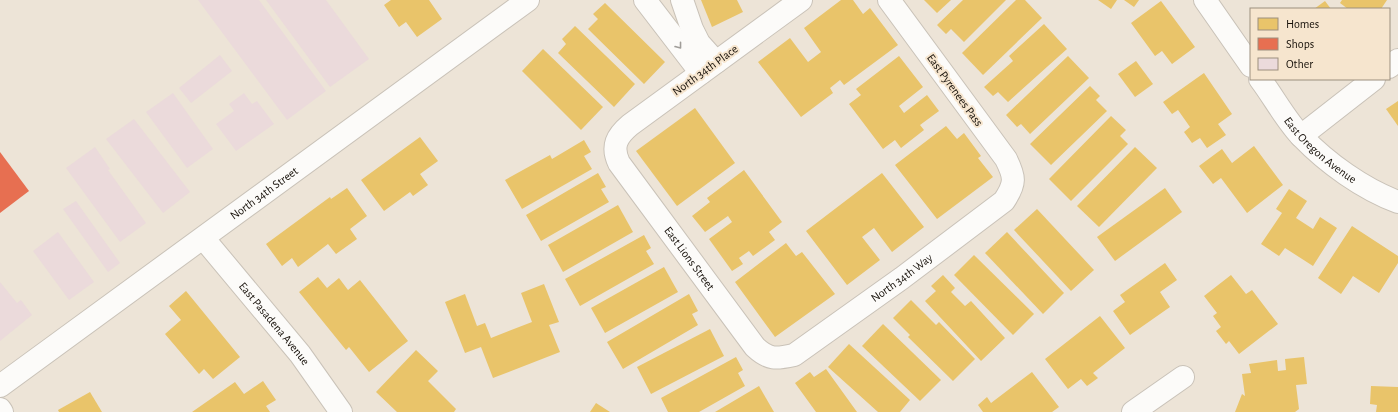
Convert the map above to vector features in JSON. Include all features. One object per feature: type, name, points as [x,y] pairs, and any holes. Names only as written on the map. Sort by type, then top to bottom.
[{"type":"street","points":[[682,0],[708,68]]},
{"type":"street","name":"North 34th Place","points":[[614,145],[620,134],[630,125],[801,0]]},
{"type":"street","name":"East Pyrenees Pass","points":[[889,0],[1006,159],[1013,173],[1014,183]]},
{"type":"street","points":[[1205,0],[1250,65]]},
{"type":"street","points":[[648,1],[708,68]]},
{"type":"street","name":"North 34th Street","points":[[0,386],[204,239],[513,4]]},
{"type":"street","points":[[1390,66],[1398,60]]},
{"type":"street","name":"East Oregon Avenue","points":[[1261,80],[1301,136],[1328,160],[1356,180],[1398,202]]},
{"type":"street","points":[[1301,136],[1373,80]]},
{"type":"street","name":"East Lions Street","points":[[614,145],[615,155],[619,163],[755,347],[765,356],[779,358]]},
{"type":"street","name":"North 34th Way","points":[[779,358],[794,355],[926,260],[1004,201],[1011,191],[1014,183]]},
{"type":"street","name":"East Pasadena Avenue","points":[[204,239],[300,354],[341,412]]},
{"type":"street","points":[[1133,412],[1183,377]]},
{"type":"building: Homes","points":[[391,0],[429,0],[442,19],[417,37],[406,22],[399,27],[384,5]]},
{"type":"building: Homes","points":[[701,0],[737,0],[743,12],[712,27]]},
{"type":"building: Homes","points":[[841,0],[853,0],[863,14],[870,8],[898,45],[844,85],[840,80],[830,88],[833,93],[801,117],[758,62],[790,38],[808,62],[821,52],[804,28]]},
{"type":"building: Homes","points":[[924,0],[951,0],[937,13]]},
{"type":"building: Homes","points":[[963,0],[1006,0],[964,42],[951,29],[946,34],[937,25]]},
{"type":"building: Homes","points":[[1016,0],[1025,0],[1042,18],[983,75],[962,53]]},
{"type":"building: Homes","points":[[1098,0],[1117,0],[1111,9]]},
{"type":"building: Homes","points":[[1124,0],[1139,0],[1134,7]]},
{"type":"building: Homes","points":[[1342,0],[1387,0],[1382,8],[1347,8],[1340,3]]},
{"type":"building: Homes","points":[[1161,1],[1195,47],[1172,64],[1162,51],[1155,56],[1131,23]]},
{"type":"building: Homes","points":[[1325,1],[1330,8],[1315,8]]},
{"type":"building: Homes","points":[[605,3],[665,62],[644,84],[588,29],[598,19],[593,14]]},
{"type":"building: Homes","points":[[1044,24],[1067,49],[1008,102],[998,92],[993,96],[984,87],[1013,61],[1009,56]]},
{"type":"building: Homes","points":[[575,26],[635,84],[614,107],[558,53],[566,44],[562,39]]},
{"type":"building: Homes","points":[[543,49],[603,107],[581,130],[522,71]]},
{"type":"building: Homes","points":[[899,56],[923,87],[899,106],[904,113],[927,95],[939,111],[920,125],[924,130],[901,148],[895,140],[883,149],[849,104],[861,95],[856,89]]},
{"type":"building: Homes","points":[[1068,56],[1089,78],[1030,134],[1021,124],[1017,127],[1006,115]]},
{"type":"building: Homes","points":[[1136,61],[1153,84],[1135,97],[1118,74]]},
{"type":"building: Homes","points":[[1204,73],[1232,114],[1218,124],[1226,135],[1207,148],[1200,138],[1192,143],[1184,132],[1190,127],[1178,110],[1172,114],[1163,102]]},
{"type":"building: Homes","points":[[1090,86],[1100,96],[1096,100],[1107,111],[1051,165],[1030,144]]},
{"type":"building: Homes","points":[[1398,101],[1398,126],[1386,109]]},
{"type":"building: Homes","points":[[695,108],[735,163],[677,206],[636,151]]},
{"type":"building: Homes","points":[[1111,116],[1126,130],[1120,136],[1128,144],[1071,201],[1049,179]]},
{"type":"building: Homes","points":[[946,126],[957,139],[964,133],[981,156],[978,158],[993,177],[937,219],[895,165]]},
{"type":"building: Homes","points":[[420,137],[438,161],[420,174],[428,185],[413,196],[410,192],[384,211],[361,180]]},
{"type":"building: Homes","points":[[584,140],[591,152],[584,156],[592,169],[522,209],[505,180],[550,155],[552,159]]},
{"type":"building: Homes","points":[[1254,146],[1283,185],[1247,213],[1221,178],[1213,184],[1199,166],[1222,149],[1232,163]]},
{"type":"building: Homes","points":[[1135,147],[1157,168],[1099,227],[1077,206]]},
{"type":"building: Homes","points":[[744,170],[782,222],[769,232],[775,240],[753,256],[749,251],[739,258],[743,264],[732,271],[709,239],[732,222],[728,216],[705,232],[692,216],[710,202],[707,198]]},
{"type":"building: Homes","points":[[598,173],[606,187],[601,189],[609,202],[541,241],[526,215]]},
{"type":"building: Homes","points":[[882,173],[924,227],[892,252],[874,228],[862,237],[880,260],[847,285],[806,231]]},
{"type":"building: Homes","points":[[347,188],[367,216],[350,229],[357,239],[336,254],[328,244],[298,267],[292,258],[282,266],[266,244],[330,197],[331,199]]},
{"type":"building: Homes","points":[[1165,188],[1182,212],[1115,261],[1097,237]]},
{"type":"building: Homes","points":[[1289,189],[1307,201],[1296,218],[1313,229],[1320,217],[1337,228],[1313,266],[1285,248],[1279,256],[1261,244],[1282,213],[1276,209]]},
{"type":"building: Homes","points":[[618,205],[633,232],[563,272],[548,245]]},
{"type":"building: Homes","points":[[1037,209],[1094,270],[1071,291],[1014,230]]},
{"type":"building: Homes","points":[[1352,226],[1398,256],[1398,263],[1379,293],[1353,276],[1341,294],[1318,278]]},
{"type":"building: Homes","points":[[1007,232],[1064,293],[1043,314],[985,253]]},
{"type":"building: Homes","points":[[644,235],[651,248],[646,251],[654,264],[580,306],[565,279]]},
{"type":"building: Homes","points":[[786,243],[796,256],[802,252],[835,294],[775,337],[735,282]]},
{"type":"building: Homes","points":[[974,255],[1034,314],[1013,335],[954,275]]},
{"type":"building: Homes","points":[[1165,263],[1177,280],[1160,292],[1170,307],[1130,335],[1113,311],[1125,302],[1120,295]]},
{"type":"building: Homes","points":[[664,267],[678,292],[605,333],[591,308]]},
{"type":"building: Homes","points":[[943,275],[955,288],[951,292],[965,306],[971,301],[1005,338],[981,361],[925,301],[936,291],[931,286]]},
{"type":"building: Homes","points":[[1231,275],[1246,294],[1252,290],[1278,324],[1239,354],[1229,341],[1226,344],[1216,331],[1221,327],[1213,316],[1217,313],[1204,296]]},
{"type":"building: Homes","points":[[318,277],[327,288],[339,278],[348,290],[360,280],[408,341],[369,372],[349,347],[346,350],[299,292]]},
{"type":"building: Homes","points":[[544,284],[559,322],[549,325],[560,352],[493,378],[481,347],[465,353],[445,302],[465,294],[477,326],[485,323],[491,338],[532,322],[521,293]]},
{"type":"building: Homes","points":[[186,291],[240,357],[213,379],[204,369],[199,374],[165,334],[181,320],[169,306]]},
{"type":"building: Homes","points":[[689,294],[698,311],[692,314],[698,325],[623,369],[607,342]]},
{"type":"building: Homes","points":[[911,300],[936,325],[939,322],[975,359],[953,381],[908,337],[910,335],[893,318]]},
{"type":"building: Homes","points":[[1100,316],[1125,348],[1093,373],[1098,378],[1087,386],[1081,379],[1068,389],[1045,359]]},
{"type":"building: Homes","points":[[883,324],[941,380],[920,401],[862,346]]},
{"type":"building: Homes","points":[[710,329],[724,356],[651,394],[637,367]]},
{"type":"building: Homes","points":[[849,344],[910,400],[900,412],[878,412],[828,367]]},
{"type":"building: Homes","points":[[416,350],[438,371],[428,381],[456,409],[454,412],[397,412],[376,392]]},
{"type":"building: Homes","points":[[736,357],[743,370],[738,373],[745,386],[699,412],[668,412],[661,398]]},
{"type":"building: Homes","points":[[1304,357],[1307,384],[1296,385],[1299,409],[1295,412],[1235,412],[1242,394],[1245,396],[1242,374],[1251,373],[1249,364],[1277,360],[1278,371],[1286,370],[1285,359]]},
{"type":"building: Homes","points":[[826,369],[857,412],[816,412],[795,383],[810,372],[814,377]]},
{"type":"building: Homes","points":[[1032,372],[1059,407],[1052,412],[983,412],[978,405],[987,397],[991,403]]},
{"type":"building: Homes","points":[[263,381],[276,400],[266,406],[270,412],[192,412],[235,382],[244,394]]},
{"type":"building: Homes","points":[[759,386],[774,412],[715,412]]},
{"type":"building: Homes","points":[[1371,386],[1398,387],[1398,412],[1376,412],[1377,405],[1370,404]]},
{"type":"building: Homes","points":[[90,392],[102,412],[59,412],[58,410]]},
{"type":"building: Homes","points":[[596,403],[610,412],[590,412]]},
{"type":"building: Shops","points":[[0,152],[29,191],[0,213]]},
{"type":"building: Other","points":[[198,0],[259,0],[326,91],[287,120]]},
{"type":"building: Other","points":[[266,0],[326,0],[369,59],[330,87]]},
{"type":"building: Other","points":[[220,55],[232,71],[191,103],[179,88]]},
{"type":"building: Other","points":[[173,93],[213,149],[187,168],[146,112]]},
{"type":"building: Other","points":[[244,93],[252,104],[257,101],[274,124],[236,151],[216,124],[234,111],[229,104]]},
{"type":"building: Other","points":[[134,119],[190,192],[163,213],[106,139]]},
{"type":"building: Other","points":[[95,147],[110,169],[108,170],[146,223],[120,242],[66,168]]},
{"type":"building: Other","points":[[76,201],[120,263],[108,272],[63,209]]},
{"type":"building: Other","points":[[58,232],[94,282],[69,300],[33,251]]},
{"type":"building: Other","points":[[0,282],[17,303],[21,300],[32,315],[0,341]]}]
